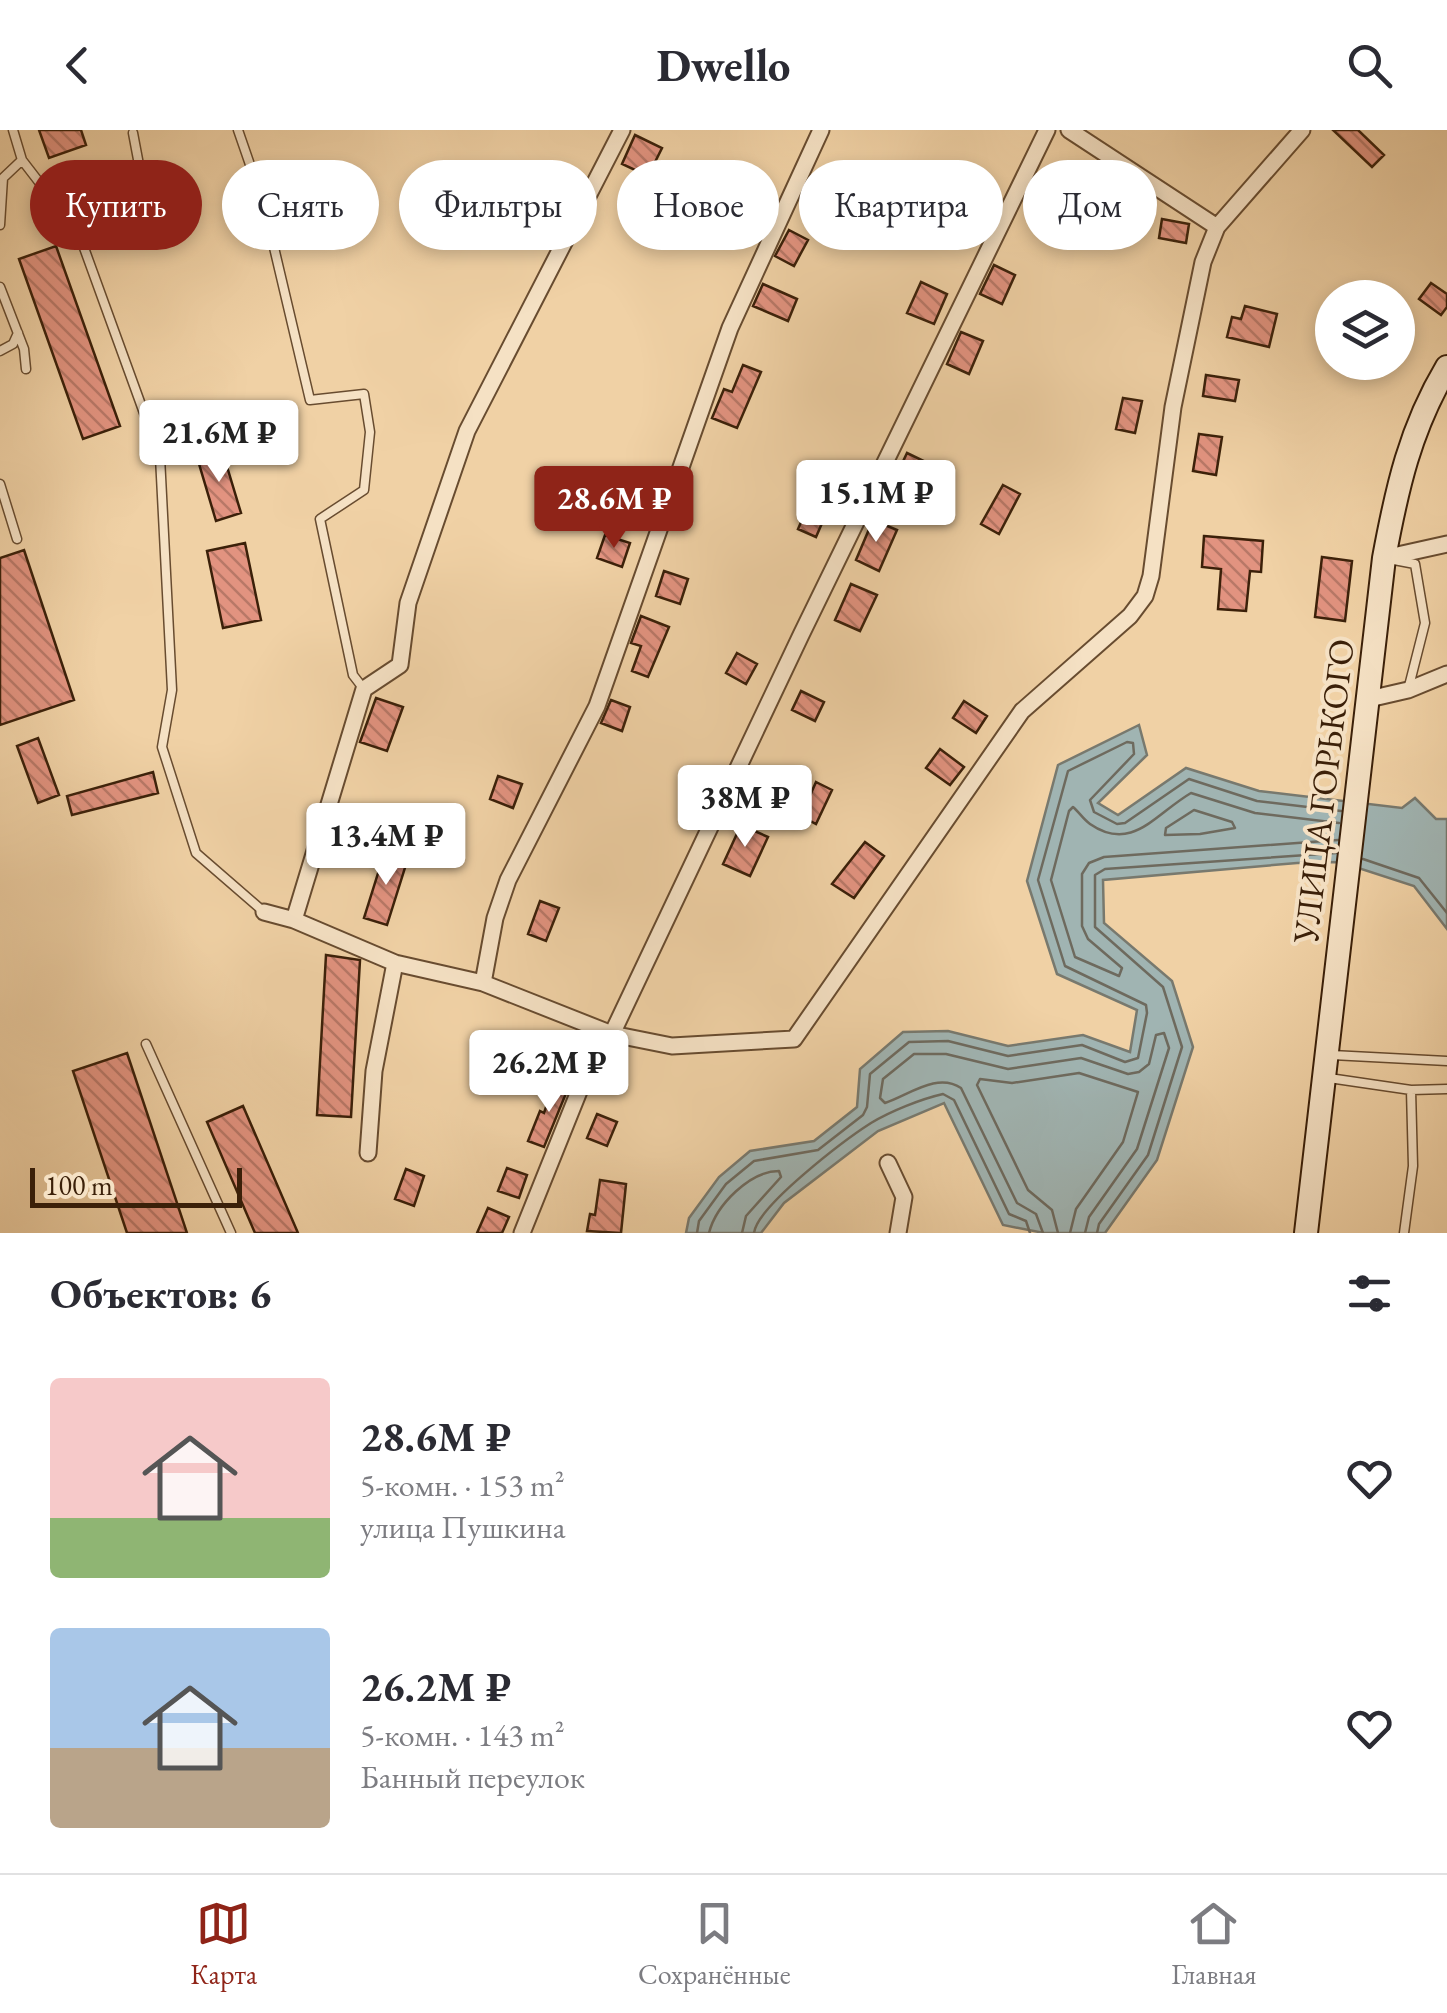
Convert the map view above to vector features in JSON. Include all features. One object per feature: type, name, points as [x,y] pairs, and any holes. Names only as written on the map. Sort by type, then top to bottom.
[{"type":"street","points":[[294,920],[364,689],[400,664],[408,602],[467,431],[622,130]]},
{"type":"street","points":[[482,984],[495,918],[508,880],[597,706],[730,328],[821,130]]},
{"type":"street","points":[[522,1233],[590,1064],[612,1034],[1047,130]]},
{"type":"street","points":[[1069,130],[1217,227]]},
{"type":"street","points":[[264,912],[294,920],[395,962],[482,984],[612,1034],[672,1046],[794,1039],[1022,711],[1130,616],[1145,596],[1151,576],[1173,406],[1203,262],[1217,227],[1302,130]]},
{"type":"street","name":"УЛИЦА ГОРЬКОГО","points":[[1306,1233],[1384,558],[1402,467],[1447,367]]},
{"type":"street","points":[[1384,558],[1447,544]]},
{"type":"street","points":[[1369,699],[1408,690],[1447,674]]},
{"type":"street","points":[[368,1154],[374,1070],[395,962]]},
{"type":"street","points":[[888,1163],[904,1197],[898,1233]]},
{"type":"lane","points":[[13,130],[22,160],[30,170]]},
{"type":"lane","points":[[238,130],[264,205],[310,400],[364,394],[370,432],[364,490],[320,520],[353,675],[364,689]]},
{"type":"lane","points":[[134,133],[138,160]]},
{"type":"lane","points":[[0,225],[3,178],[22,160]]},
{"type":"lane","points":[[85,250],[160,457],[172,690],[162,747],[196,853],[264,912]]},
{"type":"lane","points":[[0,287],[24,349],[26,369]]},
{"type":"lane","points":[[0,351],[12,344],[18,332]]},
{"type":"lane","points":[[0,484],[16,539]]},
{"type":"lane","points":[[1384,558],[1414,564],[1425,623],[1408,690]]},
{"type":"lane","points":[[146,1044],[231,1233]]},
{"type":"lane","points":[[1327,1056],[1447,1061]]},
{"type":"lane","points":[[1327,1056],[1412,1090],[1447,1089]]},
{"type":"lane","points":[[1404,1233],[1413,1166],[1412,1090]]},
{"type":"water","points":[[1139,725],[1147,755],[1098,803],[1118,815],[1186,768],[1259,791],[1402,808],[1415,798],[1436,819],[1447,819],[1447,929],[1414,886],[1340,862],[1103,880],[1104,923],[1172,981],[1193,1047],[1157,1160],[1105,1233],[1044,1233],[1003,1225],[944,1103],[878,1131],[784,1203],[761,1233],[686,1233],[689,1218],[719,1177],[750,1151],[814,1141],[857,1107],[860,1069],[903,1032],[948,1031],[1008,1046],[1083,1035],[1130,1052],[1137,1010],[1057,974],[1027,881],[1058,765]]},
{"type":"building","points":[[39,130],[81,130],[86,145],[49,158]]},
{"type":"building","points":[[1333,130],[1358,130],[1384,155],[1372,167]]},
{"type":"building","points":[[635,135],[662,148],[656,160],[624,160]]},
{"type":"building","points":[[1162,219],[1189,224],[1186,243],[1159,238]]},
{"type":"building","points":[[789,230],[799,235],[799,250],[803,250],[794,266],[775,256]]},
{"type":"building","points":[[57,250],[120,426],[83,439],[19,259]]},
{"type":"building","points":[[994,265],[1015,275],[1002,304],[980,294]]},
{"type":"building","points":[[921,282],[947,294],[934,324],[907,313]]},
{"type":"building","points":[[1431,283],[1447,294],[1447,307],[1441,315],[1419,299]]},
{"type":"building","points":[[763,284],[797,299],[788,321],[753,306]]},
{"type":"building","points":[[1245,306],[1277,314],[1269,347],[1227,337],[1232,317],[1241,319]]},
{"type":"building","points":[[961,332],[983,341],[969,374],[947,364]]},
{"type":"building","points":[[743,365],[761,372],[737,428],[712,418],[724,389],[732,392]]},
{"type":"building","points":[[1206,375],[1239,380],[1235,401],[1203,396]]},
{"type":"building","points":[[1123,398],[1142,401],[1135,433],[1116,429]]},
{"type":"building","points":[[1199,434],[1222,437],[1216,475],[1193,471]]},
{"type":"building","points":[[222,450],[241,513],[216,521],[197,457]]},
{"type":"building","points":[[907,453],[928,463],[914,493],[893,483]]},
{"type":"building","points":[[1003,485],[1020,494],[999,534],[981,524]]},
{"type":"building","points":[[811,499],[829,507],[816,537],[798,529]]},
{"type":"building","points":[[873,520],[897,530],[879,571],[856,560]]},
{"type":"building","points":[[605,535],[630,543],[622,567],[597,558]]},
{"type":"building","points":[[1204,536],[1263,541],[1261,572],[1250,571],[1246,611],[1218,609],[1221,569],[1202,567]]},
{"type":"building","points":[[245,543],[261,620],[223,628],[207,551]]},
{"type":"building","points":[[24,550],[74,700],[0,725],[0,558]]},
{"type":"building","points":[[1322,557],[1352,561],[1345,621],[1315,617]]},
{"type":"building","points":[[664,571],[688,579],[680,604],[656,596]]},
{"type":"building","points":[[851,584],[877,595],[860,631],[835,620]]},
{"type":"building","points":[[641,616],[669,627],[648,677],[632,671],[641,646],[631,643]]},
{"type":"building","points":[[737,653],[757,664],[746,684],[726,673]]},
{"type":"building","points":[[801,691],[824,702],[815,721],[792,710]]},
{"type":"building","points":[[376,698],[403,707],[387,751],[360,742]]},
{"type":"building","points":[[611,700],[630,707],[622,731],[601,723]]},
{"type":"building","points":[[964,701],[987,716],[976,733],[953,718]]},
{"type":"building","points":[[38,738],[59,795],[38,803],[17,746]]},
{"type":"building","points":[[940,749],[964,767],[950,785],[926,768]]},
{"type":"building","points":[[153,772],[158,793],[72,815],[67,796]]},
{"type":"building","points":[[498,776],[522,784],[513,808],[490,799]]},
{"type":"building","points":[[816,782],[832,790],[816,824],[801,816]]},
{"type":"building","points":[[741,825],[768,837],[750,876],[723,864]]},
{"type":"building","points":[[865,842],[884,856],[854,898],[832,884]]},
{"type":"building","points":[[385,851],[408,858],[387,925],[364,918]]},
{"type":"building","points":[[540,901],[559,908],[546,941],[528,934]]},
{"type":"building","points":[[326,955],[360,960],[351,1117],[317,1115]]},
{"type":"building","points":[[127,1053],[187,1233],[127,1233],[73,1071]]},
{"type":"building","points":[[555,1081],[569,1086],[544,1147],[528,1141],[540,1111],[544,1113]]},
{"type":"building","points":[[243,1106],[298,1233],[255,1233],[207,1122]]},
{"type":"building","points":[[597,1114],[617,1122],[607,1146],[587,1138]]},
{"type":"building","points":[[507,1168],[527,1175],[519,1198],[498,1191]]},
{"type":"building","points":[[406,1169],[424,1176],[414,1206],[395,1199]]},
{"type":"building","points":[[600,1180],[626,1184],[621,1233],[587,1231],[590,1214],[595,1215]]},
{"type":"building","points":[[488,1208],[509,1217],[502,1233],[477,1233]]}]
